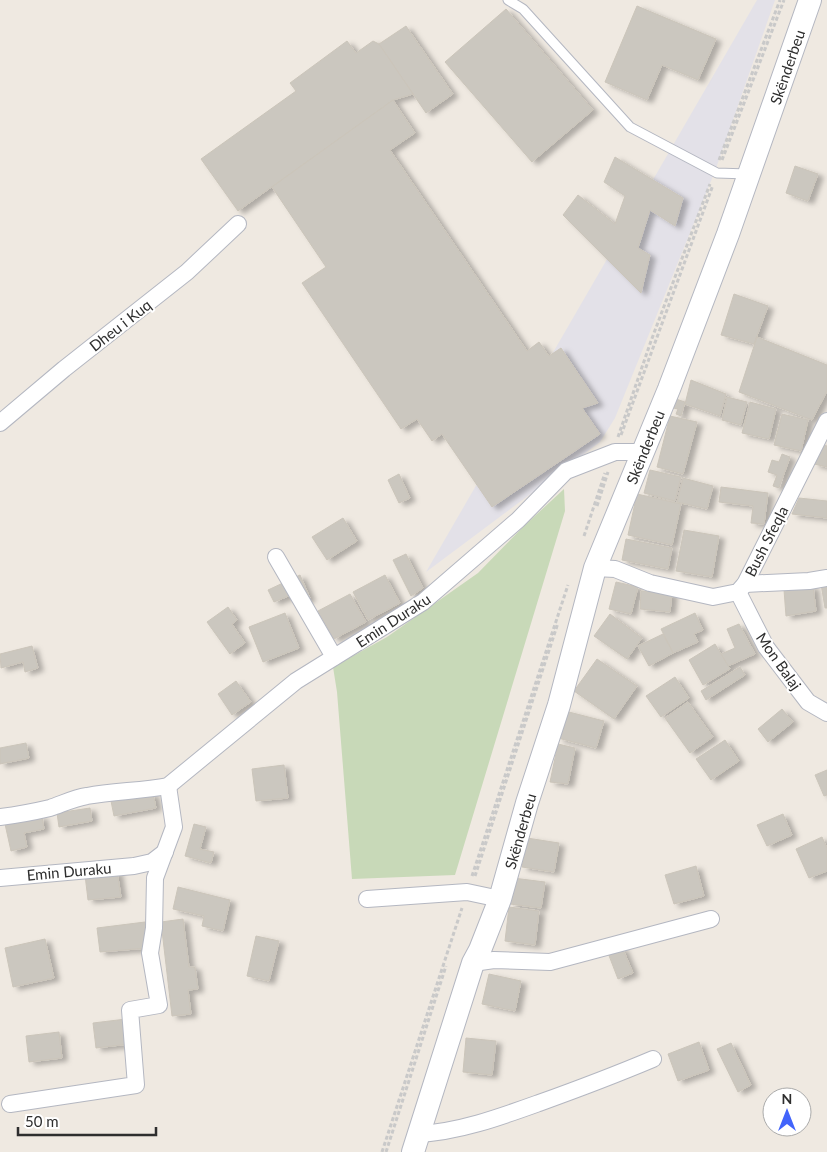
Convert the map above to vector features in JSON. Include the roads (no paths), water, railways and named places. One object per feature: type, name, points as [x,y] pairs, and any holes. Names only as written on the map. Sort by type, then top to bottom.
[{"type":"main road","name":"Skënderbeu","points":[[415,1143],[473,963],[500,899],[527,803],[559,706],[595,568],[644,452],[728,234],[810,0]]},
{"type":"street","name":"Dheu i Kuq","points":[[0,423],[64,369],[187,272],[238,224]]},
{"type":"street","name":"Bush Sfeqla","points":[[595,568],[615,569],[650,583],[713,597],[741,588],[823,439],[827,421]]},
{"type":"street","name":"Emin Duraku","points":[[168,786],[296,681],[423,602],[518,520],[566,471],[615,452],[644,452]]},
{"type":"street","points":[[276,557],[334,658]]},
{"type":"street","points":[[741,588],[827,578]]},
{"type":"street","name":"Mon Balaj","points":[[741,588],[766,647],[808,702],[827,713]]},
{"type":"street","name":"Mon Balaj","points":[[808,702],[827,696]]},
{"type":"street","points":[[0,817],[42,810],[86,796],[168,786],[174,827],[155,878],[154,928],[150,953],[159,1005],[130,1010],[136,1085],[10,1104]]},
{"type":"street","name":"Emin Duraku","points":[[0,878],[134,866],[152,862],[165,852]]},
{"type":"street","points":[[367,899],[467,892],[500,899]]},
{"type":"street","points":[[473,963],[494,960],[550,962],[711,920]]},
{"type":"street","name":"Skënderbeu","points":[[415,1143],[438,1133],[510,1114],[607,1079],[653,1060]]},
{"type":"lane","points":[[508,0],[523,9],[630,127],[717,173],[748,174]]}]
